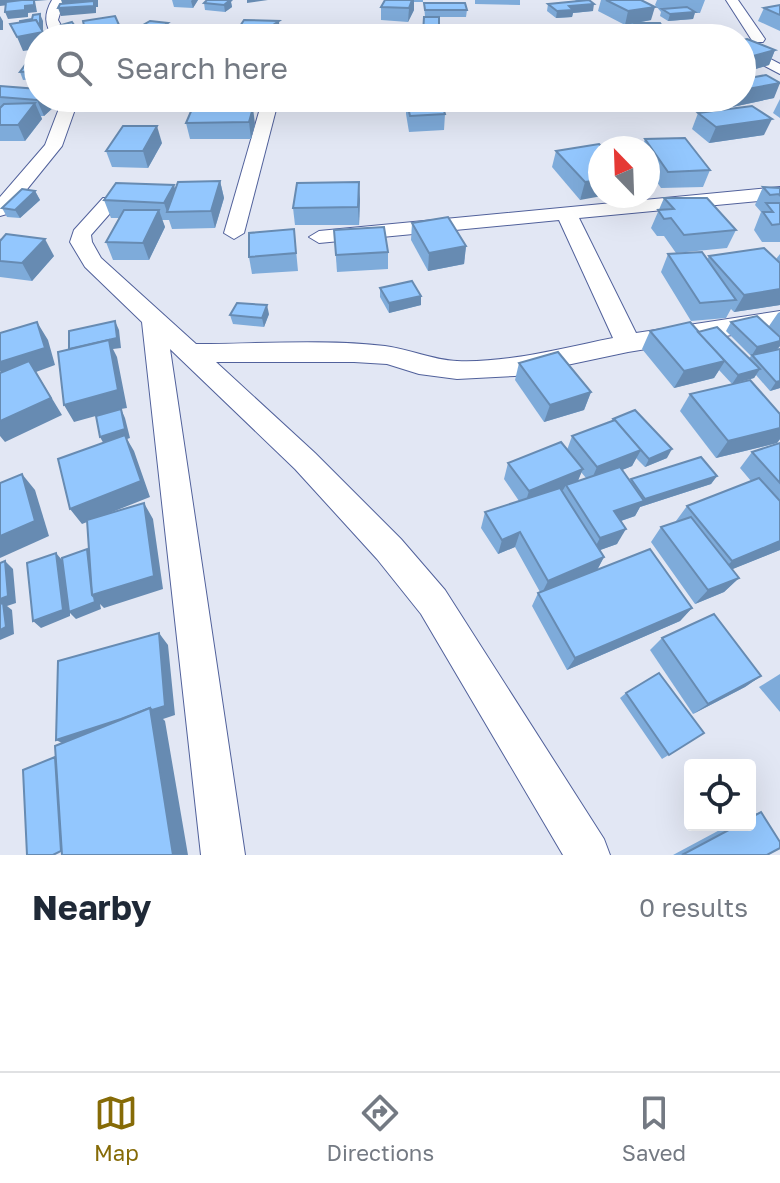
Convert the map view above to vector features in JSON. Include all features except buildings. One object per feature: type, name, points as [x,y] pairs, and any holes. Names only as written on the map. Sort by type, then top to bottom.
[{"type":"street","points":[[52,24],[58,0]]},
{"type":"street","points":[[732,0],[752,24]]},
{"type":"street","points":[[756,29],[764,39],[756,41]]},
{"type":"street","points":[[756,54],[780,70]]},
{"type":"street","points":[[0,210],[53,146],[66,112]]},
{"type":"street","points":[[234,233],[267,112]]},
{"type":"street","points":[[319,237],[780,193]]},
{"type":"street","points":[[110,202],[81,234],[81,242],[93,262],[305,461],[389,549],[433,602],[588,855]]},
{"type":"street","points":[[566,213],[628,343]]},
{"type":"street","points":[[154,319],[223,855]]},
{"type":"street","points":[[189,353],[354,353],[388,355],[419,365],[457,370],[515,367],[628,343],[780,319]]}]
